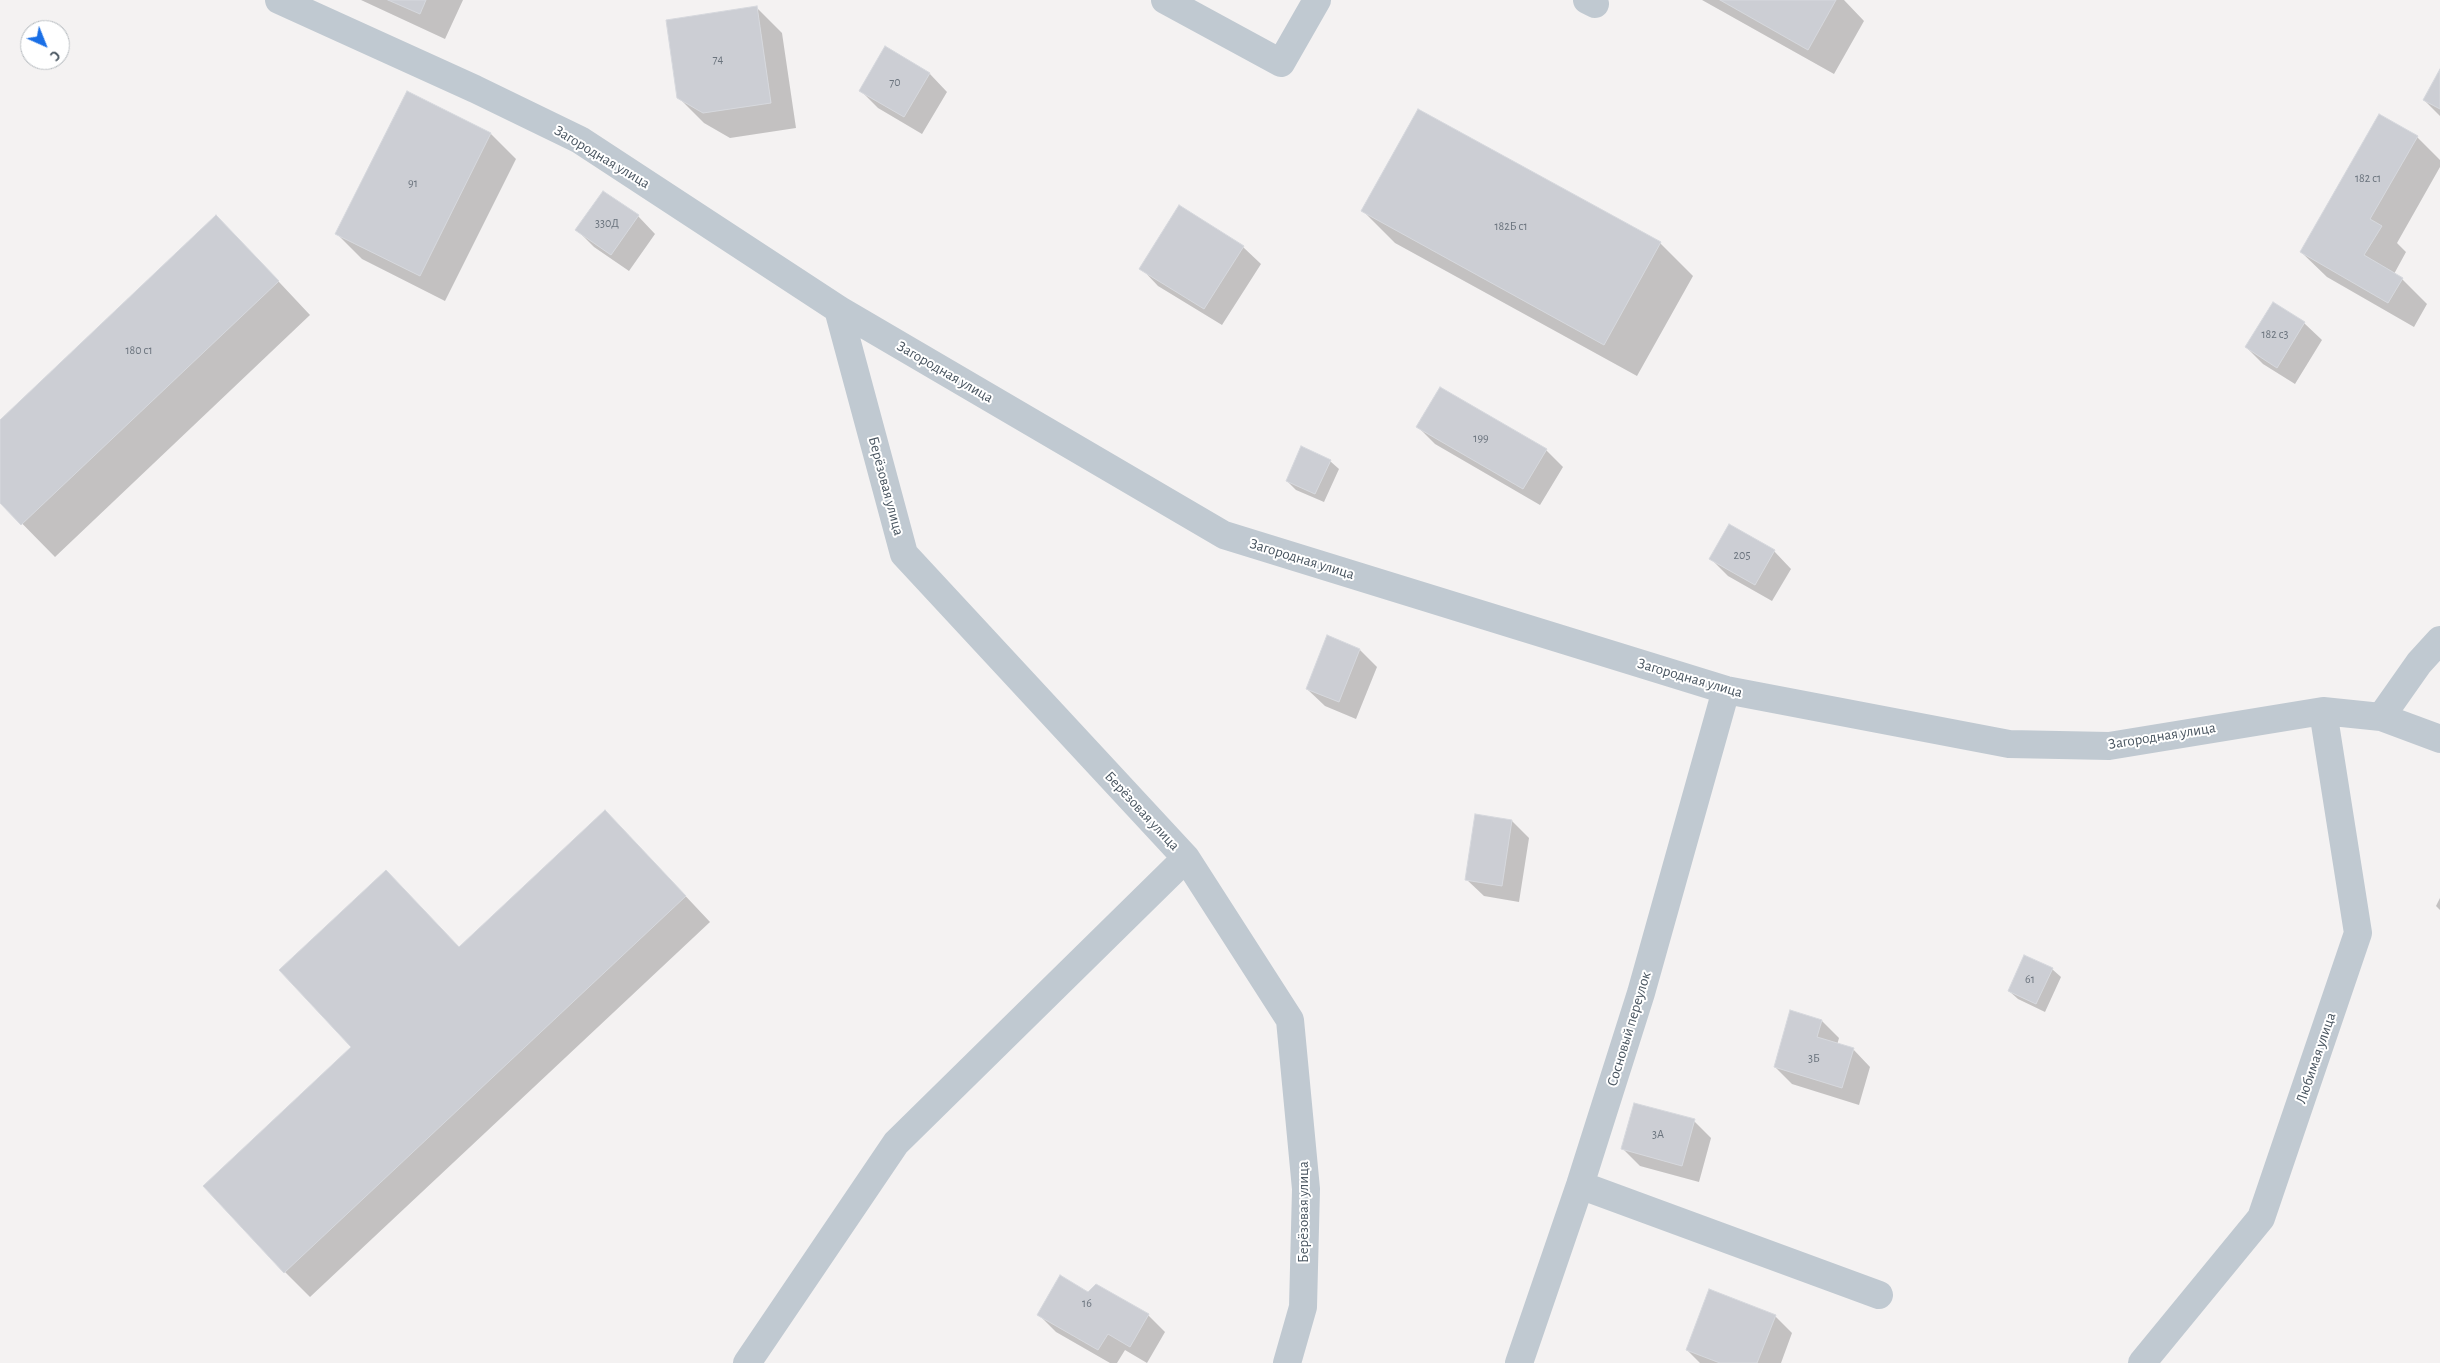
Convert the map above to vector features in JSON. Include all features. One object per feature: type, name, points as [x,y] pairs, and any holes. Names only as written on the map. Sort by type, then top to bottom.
[{"type":"street","name":"Загородная улица","points":[[279,0],[475,88],[580,140],[838,309],[1224,535],[1726,690],[2009,744],[2109,746],[2323,711],[2381,717],[2440,739]]},
{"type":"street","points":[[1165,0],[1281,63],[1317,0]]},
{"type":"street","name":"Берёзовая улица","points":[[838,309],[904,554],[1186,858],[1290,1020],[1306,1189],[1303,1307],[1286,1363]]},
{"type":"street","points":[[2381,717],[2419,663],[2440,640]]},
{"type":"street","name":"Сосновый переулок","points":[[1519,1363],[1580,1185],[1641,993],[1726,690]]},
{"type":"street","name":"Любимая улица","points":[[2142,1363],[2261,1218],[2358,933],[2323,711]]},
{"type":"street","points":[[747,1363],[896,1143],[1186,858]]},
{"type":"street","points":[[1580,1185],[1878,1295]]},
{"type":"building","points":[[388,0],[426,0],[420,14]]},
{"type":"building","points":[[1720,0],[1836,0],[1808,50]]},
{"type":"building","points":[[757,6],[771,103],[703,113],[677,98],[666,20]]},
{"type":"building","points":[[885,46],[930,73],[904,117],[859,91]]},
{"type":"building","points":[[2440,69],[2440,109],[2423,100]]},
{"type":"building","points":[[407,91],[491,133],[420,276],[335,234]]},
{"type":"building","points":[[1418,109],[1661,242],[1604,345],[1361,211]]},
{"type":"building","points":[[2379,114],[2418,136],[2370,219],[2382,226],[2364,255],[2403,278],[2388,303],[2300,252]]},
{"type":"building","points":[[603,191],[639,215],[611,255],[575,230]]},
{"type":"building","points":[[1179,205],[1244,246],[1204,309],[1139,269]]},
{"type":"building","points":[[216,215],[279,281],[21,525],[0,503],[0,420]]},
{"type":"building","points":[[2273,302],[2305,322],[2277,368],[2245,347]]},
{"type":"building","points":[[1440,387],[1547,449],[1523,489],[1416,427]]},
{"type":"building","points":[[1301,446],[1331,460],[1315,494],[1286,481]]},
{"type":"building","points":[[1729,524],[1775,550],[1755,585],[1709,559]]},
{"type":"building","points":[[1327,635],[1360,649],[1339,702],[1306,689]]},
{"type":"building","points":[[605,810],[686,896],[284,1273],[203,1186],[351,1047],[279,970],[386,870],[459,947]]},
{"type":"building","points":[[1475,814],[1512,820],[1502,886],[1465,880]]},
{"type":"building","points":[[2024,955],[2053,968],[2036,1004],[2008,991]]},
{"type":"building","points":[[1790,1010],[1822,1020],[1817,1037],[1854,1048],[1842,1088],[1774,1067]]},
{"type":"building","points":[[1634,1103],[1695,1119],[1682,1166],[1621,1149]]},
{"type":"building","points":[[1060,1275],[1088,1292],[1096,1284],[1149,1314],[1130,1347],[1108,1334],[1098,1350],[1037,1315]]},
{"type":"building","points":[[1709,1289],[1776,1315],[1757,1363],[1720,1363],[1686,1350]]}]
